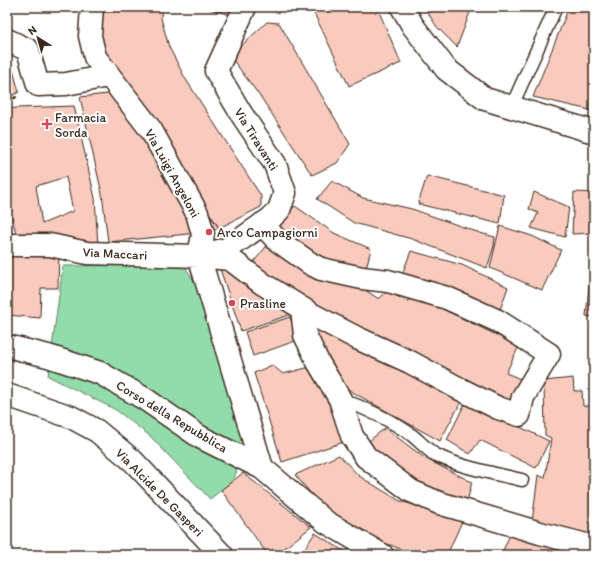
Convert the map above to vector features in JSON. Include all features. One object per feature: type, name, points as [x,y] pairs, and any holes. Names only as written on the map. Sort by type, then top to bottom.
[{"type":"street","name":"Via Luigi Angeloni","points":[[92,7],[90,36],[95,57],[108,76],[151,130],[197,213],[203,234],[199,256],[262,468]]},
{"type":"street","name":"Via Tiravanti","points":[[199,256],[227,249],[270,219],[279,210],[285,193],[275,164],[242,115],[216,71],[244,7]]},
{"type":"street","points":[[402,7],[413,26],[446,69],[485,100],[594,132]]},
{"type":"street","points":[[7,40],[28,50],[38,85],[66,84],[108,76]]},
{"type":"street","points":[[199,256],[230,259],[263,284],[302,309],[357,338],[410,362],[498,408],[519,414],[523,397],[549,354],[498,321],[447,298],[388,281],[362,278],[316,266],[301,258],[277,240],[262,224]]},
{"type":"street","name":"Via Maccari","points":[[7,245],[50,245],[87,253],[199,256]]},
{"type":"street","points":[[302,309],[305,335],[340,399],[352,436],[366,457],[411,491],[439,503],[540,533],[594,547]]},
{"type":"street","name":"Corso della Repubblica","points":[[7,346],[48,356],[100,373],[145,399],[200,436],[262,468],[326,522],[382,555]]},
{"type":"street","name":"Via Alcide De Gasperi","points":[[7,394],[71,417],[97,431],[133,461],[222,555]]},
{"type":"lane","points":[[511,108],[556,7]]},
{"type":"lane","points":[[340,399],[362,407],[386,419],[434,453],[461,464],[522,480]]},
{"type":"green space","points":[[184,265],[197,286],[245,448],[233,481],[210,499],[150,436],[116,410],[48,376],[63,266]]},
{"type":"building","points":[[100,7],[162,7],[161,18],[169,47],[185,78],[261,196],[261,207],[219,228],[169,151],[110,71],[100,37]]},
{"type":"building","points":[[210,7],[238,7],[234,16],[209,9]]},
{"type":"building","points":[[311,7],[377,7],[401,63],[349,86]]},
{"type":"building","points":[[424,7],[472,7],[457,47],[437,27]]},
{"type":"building","points":[[569,7],[594,7],[594,111],[533,97]]},
{"type":"building","points":[[267,22],[279,23],[350,144],[337,163],[312,175],[262,99],[230,56]]},
{"type":"building","points":[[7,59],[11,63],[19,92],[7,98]]},
{"type":"building","points":[[116,93],[188,212],[198,233],[108,242],[102,194],[80,97]]},
{"type":"building","points":[[74,106],[95,198],[98,246],[17,237],[7,199],[7,110],[16,108]],"holes":[[[66,177],[73,211],[42,224],[36,186]]]},
{"type":"building","points":[[427,176],[504,195],[500,224],[418,204]]},
{"type":"building","points":[[332,181],[363,198],[412,209],[495,237],[494,246],[487,268],[412,239],[354,223],[317,199]]},
{"type":"building","points":[[534,192],[569,207],[565,237],[531,228],[538,213],[529,209]]},
{"type":"building","points":[[574,192],[594,193],[594,233],[572,234]]},
{"type":"building","points":[[295,206],[334,233],[371,249],[365,272],[325,265],[275,226]]},
{"type":"building","points":[[210,215],[219,228],[209,232],[192,222]]},
{"type":"building","points":[[500,226],[532,236],[561,250],[542,290],[490,268]]},
{"type":"building","points":[[594,236],[594,317],[586,316]]},
{"type":"building","points":[[270,242],[359,286],[379,299],[387,291],[408,302],[412,294],[519,346],[506,373],[523,380],[509,406],[322,311],[251,265]]},
{"type":"building","points":[[7,248],[59,250],[58,288],[41,288],[40,318],[7,315]]},
{"type":"building","points":[[411,251],[462,265],[508,287],[500,310],[401,277]]},
{"type":"building","points":[[228,266],[295,313],[241,331],[220,269]]},
{"type":"building","points":[[290,317],[298,340],[253,356],[245,332]]},
{"type":"building","points":[[312,318],[462,400],[440,441],[354,393],[326,367]]},
{"type":"building","points":[[272,365],[283,374],[314,366],[344,442],[282,462],[254,373]]},
{"type":"building","points":[[573,378],[574,391],[582,391],[583,406],[594,406],[594,443],[591,474],[591,539],[532,522],[538,475],[545,478],[551,438],[545,435],[544,381]]},
{"type":"building","points":[[466,401],[549,441],[536,468],[480,440],[470,454],[447,440]]},
{"type":"building","points":[[385,428],[426,459],[472,482],[467,502],[424,487],[364,445]]},
{"type":"building","points":[[339,455],[359,476],[400,501],[463,519],[447,555],[417,555],[371,538],[327,512],[295,475]]},
{"type":"building","points":[[243,473],[311,527],[276,555],[268,555],[221,490]]},
{"type":"building","points":[[512,530],[594,555],[501,555]]},
{"type":"building","points":[[315,533],[350,555],[300,555]]},
{"type":"place","name":"Farmacia Sorda","points":[[47,124]]},
{"type":"place","name":"Arco Campagiorni","points":[[209,232]]},
{"type":"place","name":"Prasline","points":[[232,303]]}]
